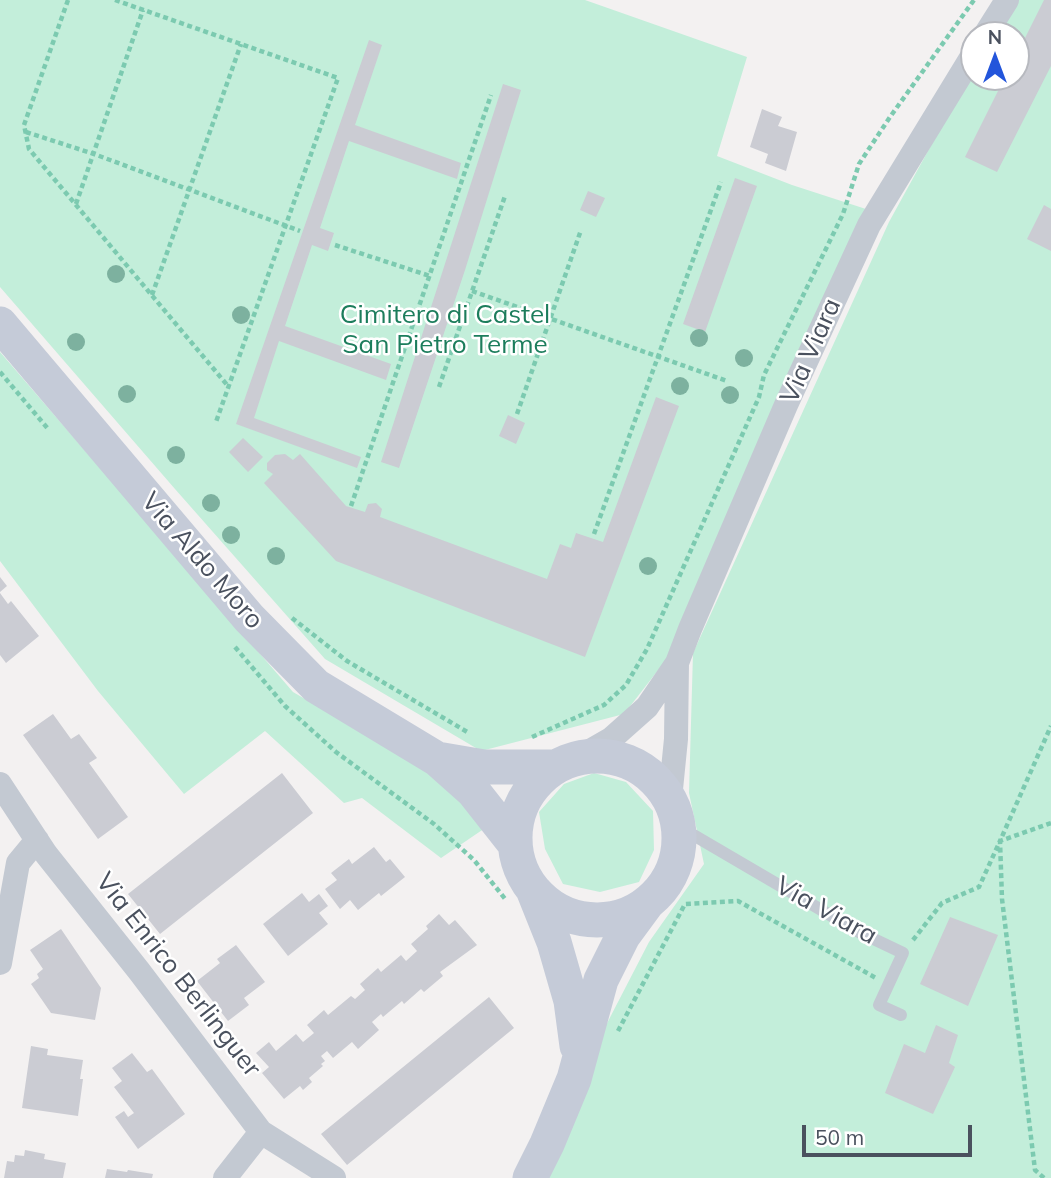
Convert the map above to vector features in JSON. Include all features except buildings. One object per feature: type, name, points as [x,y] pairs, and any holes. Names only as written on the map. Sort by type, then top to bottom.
[{"type":"main road","name":"Via Aldo Moro","points":[[0,324],[265,634],[316,686],[437,759],[473,791],[514,843]]},
{"type":"main road","points":[[530,1178],[574,1079],[601,980],[624,936],[667,881],[678,855],[674,813],[653,778],[631,763],[605,756],[566,762],[536,782],[523,800],[516,821],[514,843],[520,869],[533,891],[554,942],[571,1001],[579,1056]]},
{"type":"main road","name":"Via Aldo Moro","points":[[437,759],[484,767],[566,762]]},
{"type":"main road","points":[[533,891],[552,908],[576,918],[601,920],[626,915],[648,902]]},
{"type":"street","points":[[994,21],[1007,0]]},
{"type":"street","name":"Via Viara","points":[[566,762],[611,739],[648,707],[677,663],[786,405],[869,225],[960,76]]},
{"type":"street","name":"Via Viara","points":[[674,813],[677,663]]},
{"type":"street","name":"Via Enrico Berlinguer","points":[[0,784],[37,840],[261,1132],[334,1178]]},
{"type":"street","points":[[0,963],[18,863],[37,840]]},
{"type":"street","points":[[225,1178],[261,1132]]},
{"type":"lane","name":"Via Viara","points":[[674,813],[859,932],[903,953],[878,1005],[901,1015]]},
{"type":"path","points":[[68,0],[24,125],[29,149],[228,386]]},
{"type":"path","points":[[115,0],[338,78],[216,422]]},
{"type":"path","points":[[522,739],[532,738],[604,705],[626,685],[647,649],[759,397],[764,375],[843,214],[859,164],[974,0]]},
{"type":"path","points":[[76,204],[143,10]]},
{"type":"path","points":[[152,295],[241,44]]},
{"type":"path","points":[[351,506],[491,94]]},
{"type":"path","points":[[26,132],[94,154],[300,231]]},
{"type":"path","points":[[594,534],[721,182]]},
{"type":"path","points":[[439,387],[505,196]]},
{"type":"path","points":[[517,414],[581,230]]},
{"type":"path","points":[[335,245],[430,276]]},
{"type":"path","points":[[472,291],[727,381]]},
{"type":"path","points":[[265,634],[287,615],[358,667],[466,733],[478,736]]},
{"type":"path","points":[[903,953],[942,903],[979,887],[1051,726]]},
{"type":"path","points":[[1000,841],[1051,823]]},
{"type":"path","points":[[1000,841],[1002,899],[1035,1170],[1044,1178]]},
{"type":"path","points":[[617,1035],[685,904],[738,901],[888,985]]},
{"type":"green space","name":"Cimitero di Castel San Pietro Terme","points":[[0,0],[585,0],[747,57],[717,156],[792,185],[869,210],[666,660],[624,714],[481,751],[325,659],[175,489],[0,287]]},
{"type":"green space","points":[[1013,0],[1051,0],[1051,1178],[527,1178],[649,942],[704,864],[689,793],[693,653],[889,222],[961,91],[1030,91],[1030,21],[1000,21]]},
{"type":"green space","points":[[0,352],[293,692],[427,770],[491,824],[441,858],[362,798],[344,803],[265,731],[184,794],[98,691],[0,561]]},
{"type":"green space","points":[[594,773],[626,782],[653,811],[654,850],[639,882],[600,892],[563,884],[545,849],[539,812],[564,784]]}]
